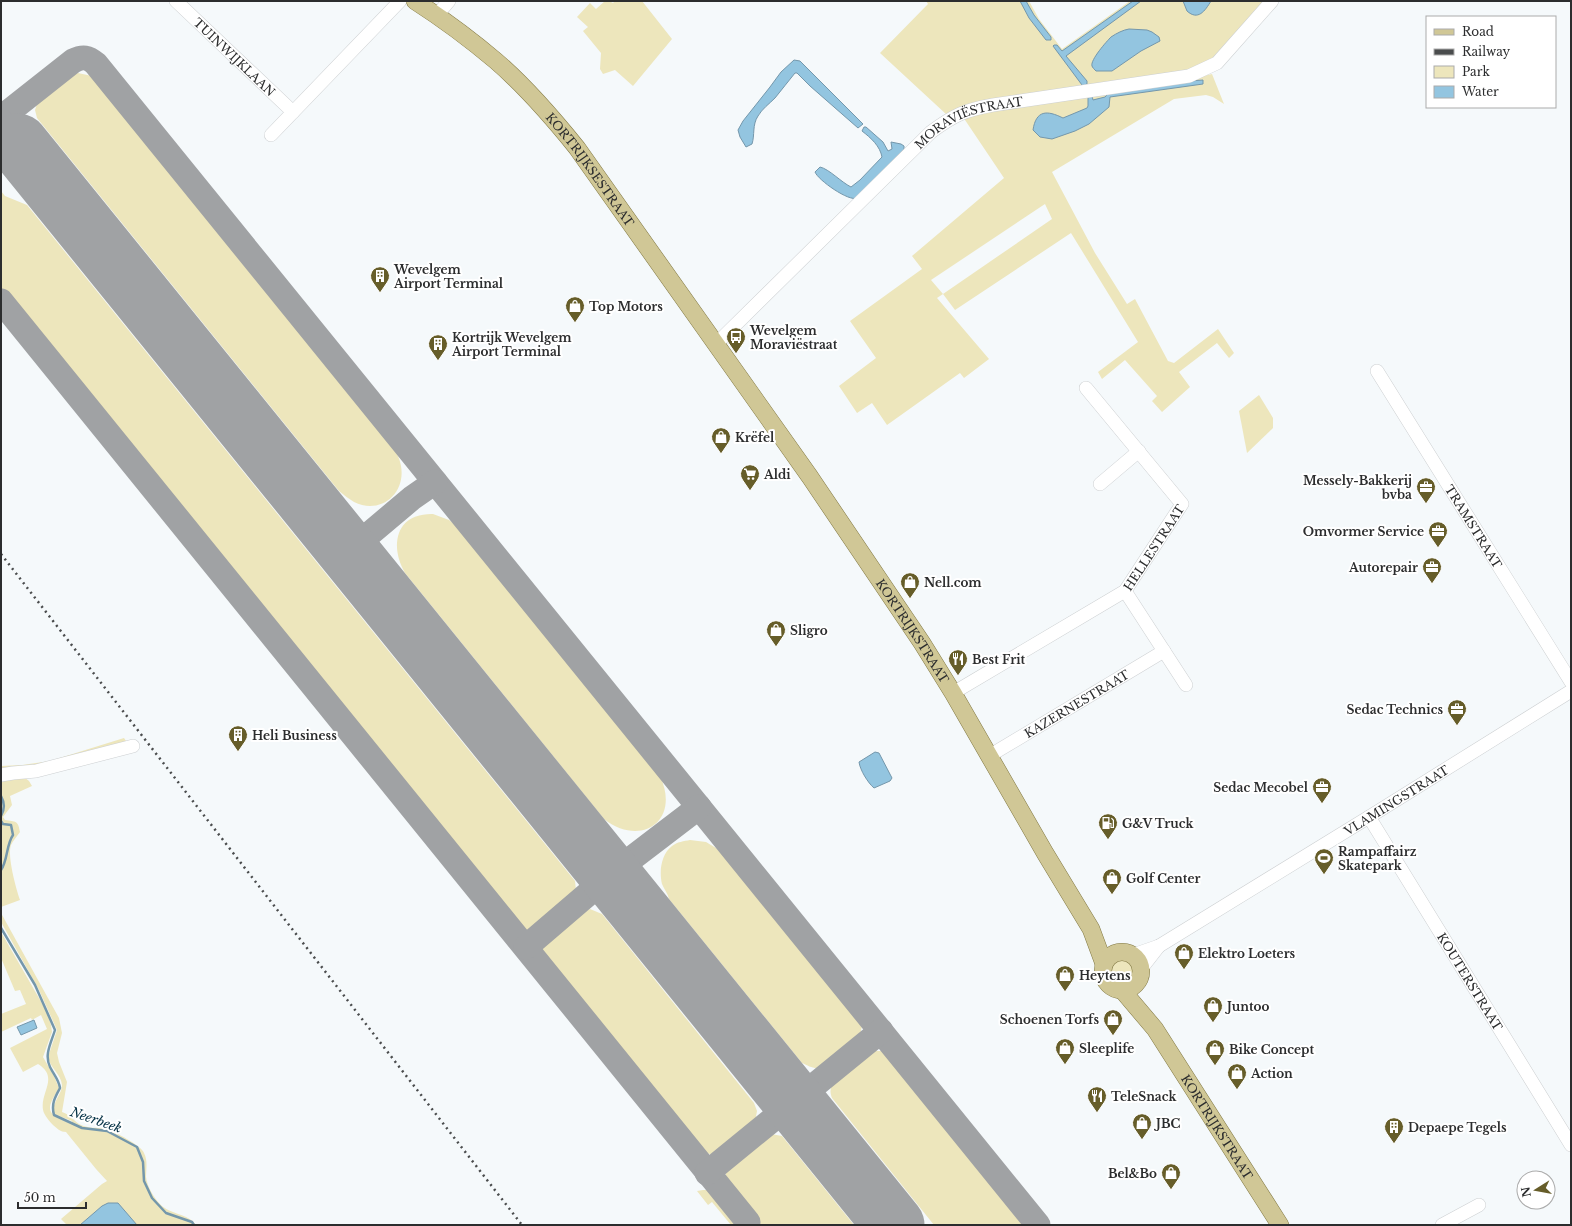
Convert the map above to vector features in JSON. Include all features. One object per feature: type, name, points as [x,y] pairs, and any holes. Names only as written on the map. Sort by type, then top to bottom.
[{"type":"main road","name":"KORTRIJKSESTRAAT","points":[[415,1],[439,17],[496,61],[526,89],[556,122],[716,344]]},
{"type":"main road","name":"KORTRIJKSTRAAT","points":[[716,344],[843,524],[953,693],[1044,853],[1091,929],[1104,964],[1104,977],[1113,987],[1130,970]]},
{"type":"main road","name":"KORTRIJKSTRAAT","points":[[1091,929],[1130,970],[1155,1029],[1280,1225]]},
{"type":"main road","points":[[1104,964],[1108,958],[1130,970]]},
{"type":"street","name":"TUINWIJKLAAN","points":[[176,1],[293,112]]},
{"type":"street","points":[[271,135],[400,1]]},
{"type":"street","points":[[439,17],[449,1]]},
{"type":"street","name":"MORAVIËSTRAAT","points":[[716,344],[931,132],[953,116],[973,108],[993,104],[1189,76],[1217,63],[1272,1]]},
{"type":"street","name":"TRAMSTRAAT","points":[[1377,371],[1571,682]]},
{"type":"street","name":"HELLESTRAAT","points":[[953,693],[1125,591],[1182,504],[1140,451],[1086,388]]},
{"type":"street","points":[[1100,484],[1140,451]]},
{"type":"street","points":[[1125,591],[1186,685]]},
{"type":"street","name":"KAZERNESTRAAT","points":[[989,756],[1164,651]]},
{"type":"street","name":"VLAMINGSTRAAT","points":[[1130,970],[1159,946],[1571,691]]},
{"type":"street","points":[[1,775],[36,771],[133,746]]},
{"type":"street","name":"KOUTERSTRAAT","points":[[1369,817],[1571,1145]]},
{"type":"street","points":[[1442,1225],[1479,1205]]},
{"type":"green space","points":[[605,1],[613,3],[615,1],[642,1],[672,39],[633,86],[615,70],[603,74],[600,69],[601,53],[583,31],[588,27],[577,17],[590,3],[596,9]]},
{"type":"green space","points":[[926,1],[1029,1],[1039,19],[1062,49],[1130,1],[1270,1],[1204,67],[947,115],[880,53],[928,4]]},
{"type":"green space","points":[[78,73],[92,76],[101,82],[387,437],[400,460],[401,466],[399,485],[395,493],[389,499],[382,504],[373,506],[364,505],[354,502],[339,491],[37,118],[35,110],[38,101],[67,77]]},
{"type":"green space","points":[[1212,74],[1224,104],[1213,97],[1206,95],[1174,99],[1052,172],[1095,253],[1127,304],[1135,299],[1168,361],[1174,363],[1218,329],[1234,353],[1229,358],[1217,343],[1179,372],[1190,387],[1162,412],[1152,401],[1157,396],[1125,360],[1102,379],[1098,372],[1138,342],[1071,233],[955,310],[943,294],[937,298],[989,359],[964,378],[960,373],[887,425],[872,403],[857,413],[839,386],[876,358],[850,321],[922,269],[912,256],[1004,178],[965,120],[965,115],[1190,79]],"holes":[[[1045,204],[1052,219],[943,294],[931,280]]]},
{"type":"green space","points":[[1,191],[5,196],[27,205],[575,881],[576,890],[573,897],[530,932],[521,931],[1,288]]},
{"type":"green space","points":[[1259,395],[1273,418],[1273,428],[1247,453],[1239,411]]},
{"type":"green space","points":[[433,514],[449,520],[458,527],[660,776],[665,792],[665,806],[661,817],[654,825],[644,830],[631,831],[618,827],[604,819],[405,573],[397,552],[399,533],[404,525],[411,519],[421,515]]},
{"type":"green space","points":[[124,738],[126,741],[124,746],[1,772],[1,766],[50,761]]},
{"type":"green space","points":[[24,777],[32,786],[10,796],[12,805],[3,817],[5,820],[16,822],[20,832],[11,845],[10,857],[12,872],[20,900],[1,907],[1,778]]},
{"type":"green space","points":[[690,840],[706,842],[716,848],[746,877],[859,1019],[862,1026],[860,1035],[823,1067],[814,1068],[802,1063],[669,899],[661,879],[663,858],[668,849],[674,845]]},
{"type":"green space","points":[[590,909],[602,914],[754,1103],[757,1111],[755,1122],[721,1150],[709,1154],[703,1152],[697,1147],[541,955],[540,949],[544,943],[582,913]]},
{"type":"green space","points":[[1,913],[59,1018],[62,1033],[57,1053],[67,1082],[62,1112],[82,1126],[110,1130],[127,1139],[142,1150],[146,1162],[146,1177],[149,1188],[155,1199],[164,1208],[188,1218],[196,1225],[137,1225],[118,1204],[102,1206],[80,1225],[67,1225],[61,1219],[107,1181],[66,1132],[58,1129],[45,1115],[43,1100],[47,1087],[48,1075],[45,1069],[38,1064],[23,1072],[10,1048],[47,1029],[41,1015],[1,1032],[1,1014],[26,1004],[20,990],[15,991],[1,958],[1,932],[47,1012],[52,1032],[43,1057],[59,1088],[51,1102],[50,1110],[57,1117],[71,1124],[72,1121],[56,1115],[53,1112],[54,1104],[62,1088],[60,1078],[48,1057],[57,1030],[39,990],[1,922]]},
{"type":"green space","points":[[1122,958],[1131,962],[1135,971],[1131,980],[1122,984],[1113,980],[1109,971],[1113,962]]},
{"type":"green space","points":[[874,1051],[882,1051],[889,1054],[1028,1225],[934,1225],[831,1096],[831,1087],[839,1076]]},
{"type":"green space","points":[[771,1134],[782,1136],[854,1225],[750,1225],[756,1220],[727,1184],[726,1172],[730,1165],[765,1136]]},
{"type":"green space","points":[[710,1190],[715,1193],[741,1225],[731,1225],[712,1202],[708,1205],[697,1191]]},
{"type":"water","points":[[1020,1],[1026,1],[1034,15],[1051,37],[1051,40],[1046,40],[1029,18]]},
{"type":"water","points":[[1133,1],[1141,1],[1066,56],[1087,81],[1087,84],[1082,87],[1053,46],[1057,45],[1062,51]]},
{"type":"water","points":[[1183,1],[1211,1],[1201,14],[1195,15],[1187,11]]},
{"type":"water","points":[[1129,29],[1147,30],[1159,37],[1160,41],[1141,51],[1112,71],[1096,71],[1092,66],[1092,63],[1103,46],[1111,37]]},
{"type":"water","points":[[794,60],[800,61],[863,124],[858,128],[797,73],[795,73],[756,119],[752,144],[746,147],[738,130],[743,121],[781,72]]},
{"type":"water","points":[[1203,80],[1203,84],[1110,97],[1109,107],[1089,124],[1075,131],[1052,139],[1040,137],[1033,130],[1034,123],[1040,115],[1047,113],[1063,118],[1087,108],[1088,97],[1092,96],[1093,100],[1105,97],[1108,94]]},
{"type":"water","points":[[864,127],[866,127],[883,142],[888,151],[892,149],[891,142],[901,144],[904,146],[904,149],[857,198],[847,197],[834,190],[817,176],[815,172],[820,167],[824,168],[851,187],[860,180],[882,157],[872,139],[862,131]]},
{"type":"water","points":[[875,752],[879,753],[892,778],[890,781],[874,788],[869,783],[861,769],[859,762]]},
{"type":"water","points":[[34,1020],[37,1028],[21,1035],[17,1027]]},
{"type":"water","points":[[108,1203],[118,1203],[137,1225],[80,1225],[102,1206]]},
{"type":"waterway","name":"Neerbeek","points":[[1,796],[4,806],[1,816]]},
{"type":"waterway","name":"Neerbeek","points":[[1,821],[3,824],[11,825],[13,835],[1,870]]},
{"type":"waterway","name":"Neerbeek","points":[[1,928],[35,985],[55,1030],[48,1053],[48,1062],[60,1088],[53,1104],[54,1115],[82,1128],[107,1131],[137,1147],[143,1162],[144,1181],[152,1198],[166,1213],[192,1222],[194,1225]]},
{"type":"taxiway","points":[[1,118],[73,61],[80,58],[85,58],[96,64],[1038,1225]]},
{"type":"taxiway","points":[[1,121],[18,144]]},
{"type":"taxiway","points":[[1,301],[748,1222]]},
{"type":"taxiway","points":[[348,552],[412,498],[435,482]]},
{"type":"taxiway","points":[[526,947],[610,875],[699,807]]},
{"type":"taxiway","points":[[707,1173],[881,1031]]},
{"type":"runway","points":[[18,144],[894,1225]]},
{"type":"railway","points":[[1,554],[522,1225]]},
{"type":"place","name":"Wevelgem Airport Terminal","points":[[380,293]]},
{"type":"place","name":"Top Motors","points":[[575,323]]},
{"type":"place","name":"Wevelgem Moraviëstraat","points":[[736,354]]},
{"type":"place","name":"Kortrijk Wevelgem Airport Terminal","points":[[438,361]]},
{"type":"place","name":"Krëfel","points":[[721,454]]},
{"type":"place","name":"Aldi","points":[[750,491]]},
{"type":"place","name":"Messely-Bakkerij bvba","points":[[1426,504]]},
{"type":"place","name":"Omvormer Service","points":[[1438,548]]},
{"type":"place","name":"Autorepair","points":[[1432,584]]},
{"type":"place","name":"Nell.com","points":[[910,599]]},
{"type":"place","name":"Sligro","points":[[776,647]]},
{"type":"place","name":"Best Frit","points":[[958,676]]},
{"type":"place","name":"Sedac Technics","points":[[1457,726]]},
{"type":"place","name":"Heli Business","points":[[238,752]]},
{"type":"place","name":"Sedac Mecobel","points":[[1322,804]]},
{"type":"place","name":"G&V Truck","points":[[1108,840]]},
{"type":"place","name":"Rampaffairz Skatepark","points":[[1324,875]]},
{"type":"place","name":"Golf Center","points":[[1112,895]]},
{"type":"place","name":"Elektro Loeters","points":[[1184,970]]},
{"type":"place","name":"Heytens","points":[[1065,992]]},
{"type":"place","name":"Juntoo","points":[[1213,1023]]},
{"type":"place","name":"Schoenen Torfs","points":[[1113,1036]]},
{"type":"place","name":"Sleeplife","points":[[1065,1065]]},
{"type":"place","name":"Bike Concept","points":[[1215,1066]]},
{"type":"place","name":"Action","points":[[1237,1090]]},
{"type":"place","name":"TeleSnack","points":[[1097,1113]]},
{"type":"place","name":"JBC","points":[[1142,1140]]},
{"type":"place","name":"Depaepe Tegels","points":[[1394,1144]]},
{"type":"place","name":"Bel&Bo","points":[[1171,1190]]}]
